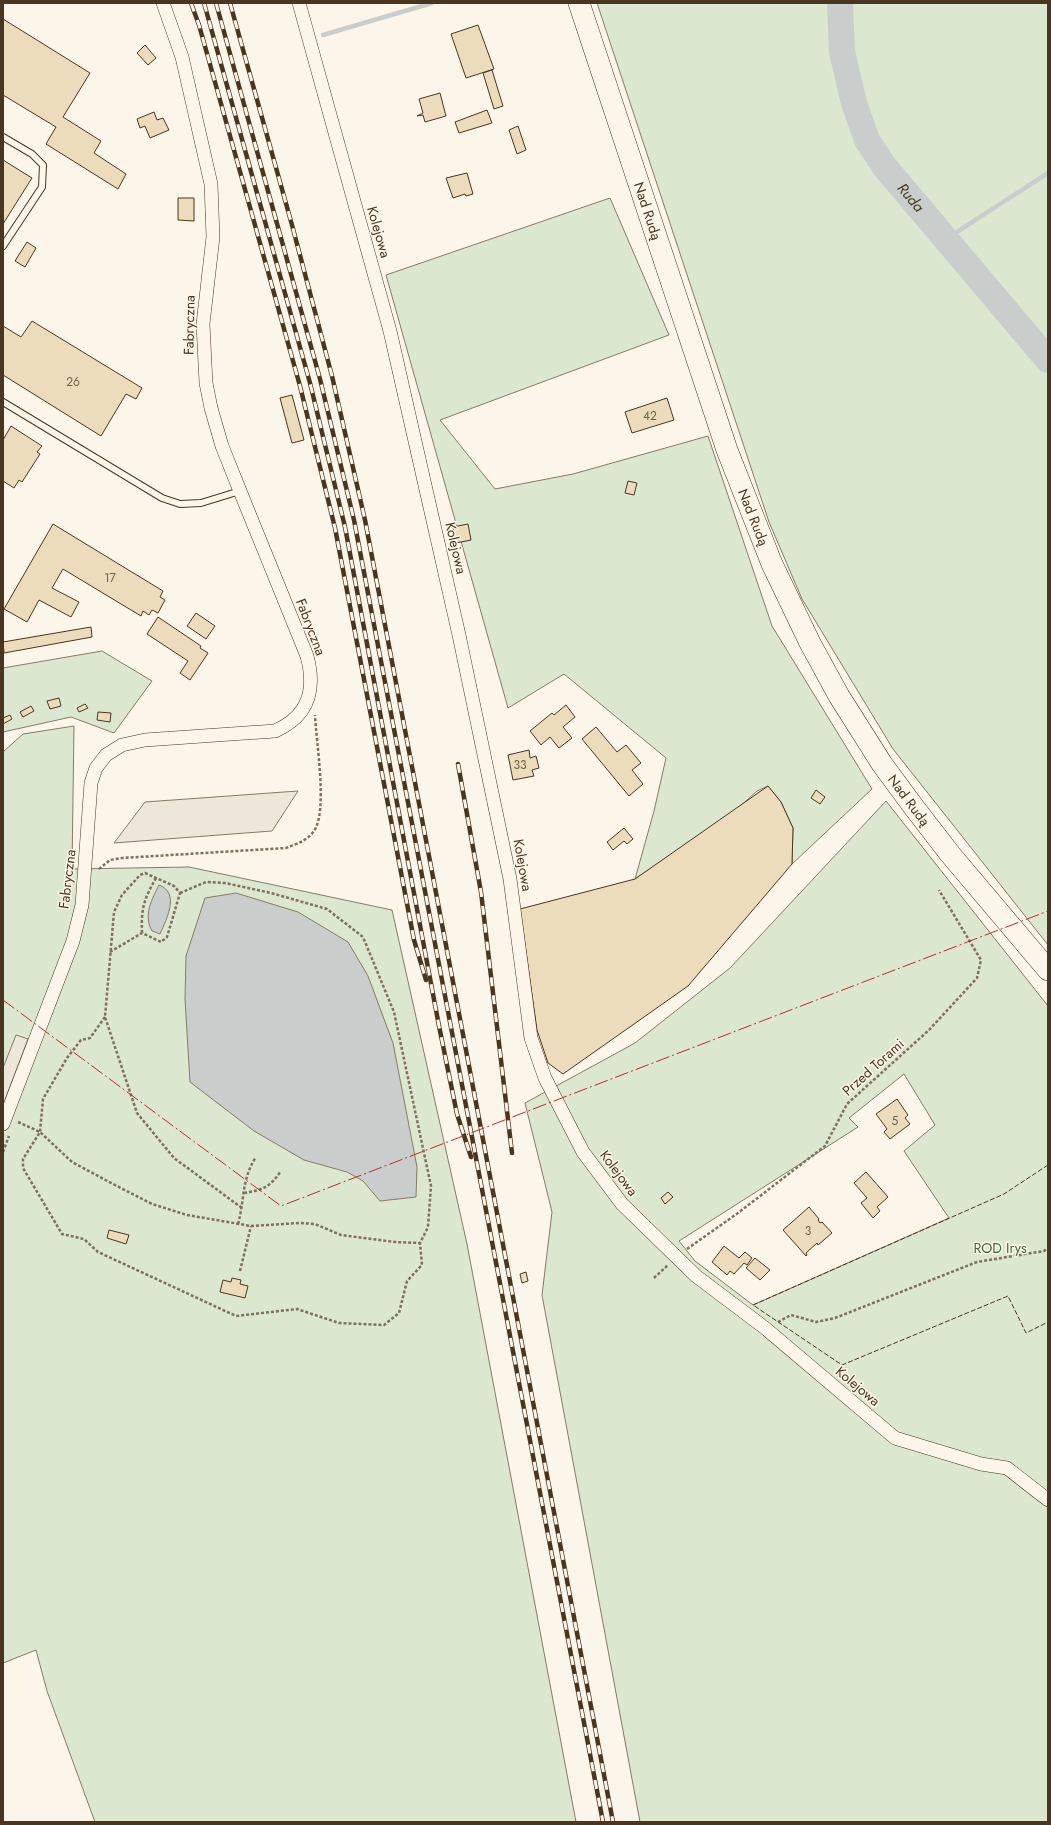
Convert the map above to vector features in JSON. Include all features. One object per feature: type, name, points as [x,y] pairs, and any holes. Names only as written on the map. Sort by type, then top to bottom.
[{"type":"main road","name":"Nad Rudą","points":[[579,3],[727,450],[772,564],[810,643],[839,696],[882,764],[908,800],[950,854],[1048,970]]},
{"type":"street","name":"Fabryczna","points":[[8,1121],[73,941],[82,905],[91,783],[96,768],[106,755],[122,745],[145,740],[275,731],[288,726],[296,720],[304,709],[311,686],[307,656],[240,491],[214,422],[206,383],[203,324],[213,237],[211,184],[182,57],[163,3]]},
{"type":"street","name":"Kolejowa","points":[[299,3],[390,331],[459,636],[510,879],[531,1038],[545,1078],[584,1152],[622,1204],[696,1276],[765,1328],[895,1438],[981,1464],[1007,1468],[1048,1500]]},
{"type":"lane","points":[[3,137],[32,154],[43,165],[42,187],[3,246]]},
{"type":"lane","points":[[3,402],[162,498],[180,504],[200,503],[240,491]]},
{"type":"path","points":[[96,872],[102,865],[110,860],[122,858],[286,848],[304,841],[314,830],[321,814],[315,713]]},
{"type":"path","points":[[180,893],[174,886],[145,873],[140,875],[122,896],[114,912],[105,1017],[137,1113],[174,1158],[242,1208]]},
{"type":"path","points":[[142,933],[141,911],[148,892],[156,878]]},
{"type":"path","points":[[105,1017],[90,1038],[81,1040],[67,1058],[43,1099],[40,1132],[23,1159],[24,1168],[62,1234],[84,1239],[98,1252],[236,1316],[297,1310],[339,1323],[384,1325],[399,1313],[407,1281],[422,1265],[420,1243],[428,1227],[431,1186],[394,1012],[363,937],[327,909],[271,893],[225,883],[206,882],[180,893]]},
{"type":"path","name":"Przed Torami","points":[[654,1278],[675,1257],[738,1213],[824,1146],[847,1104],[929,1030],[977,978],[981,960],[939,890]]},
{"type":"path","points":[[142,933],[161,942],[167,937],[180,893]]},
{"type":"path","points":[[110,952],[142,933]]},
{"type":"path","points":[[3,1152],[8,1121],[40,1132],[72,1162],[152,1204],[187,1216],[251,1226],[299,1223],[310,1224],[341,1235],[395,1242],[420,1243]]},
{"type":"path","points":[[238,1224],[242,1208],[244,1182],[250,1166],[256,1157]]},
{"type":"path","points":[[244,1193],[255,1191],[273,1184],[281,1171]]},
{"type":"path","points":[[240,1271],[251,1226]]},
{"type":"path","points":[[765,1328],[791,1315],[816,1322],[835,1318],[977,1262],[1044,1251],[1048,1248]]},
{"type":"green space","points":[[597,3],[1048,3],[1048,945],[893,749],[802,599],[769,522]]},
{"type":"green space","points":[[610,198],[669,335],[440,420],[495,489],[573,474],[708,436],[772,626],[872,789],[792,864],[793,828],[781,802],[768,786],[757,791],[736,810],[635,879],[654,811],[666,758],[564,674],[508,708],[386,275]]},
{"type":"green space","points":[[102,651],[152,681],[114,733],[71,717],[3,732],[3,668]]},
{"type":"green space","points":[[74,726],[72,869],[189,867],[392,910],[467,1244],[576,1822],[95,1822],[47,1691],[36,1650],[3,1663],[3,752],[23,734]]},
{"type":"green space","name":"ROD Irys","points":[[886,801],[1048,1006],[1048,1822],[640,1822],[542,1295],[552,1212],[525,1103],[635,1043],[730,968]],"holes":[[[904,1074],[935,1125],[904,1151],[949,1218],[753,1305],[695,1261],[679,1241],[858,1127],[849,1118]]]},
{"type":"shaded area","points":[[298,791],[272,831],[114,843],[145,802]]},
{"type":"shaded area","points":[[159,885],[169,894],[170,900],[166,921],[160,934],[152,931],[148,919],[148,913]]},
{"type":"shaded area","points":[[236,893],[298,912],[348,942],[368,976],[393,1043],[417,1167],[416,1197],[380,1201],[363,1181],[347,1172],[304,1160],[254,1131],[190,1082],[185,999],[186,956],[205,898]]},
{"type":"shaded area","points":[[16,1035],[28,1039],[3,1105],[3,1068]]},
{"type":"building","points":[[3,19],[90,73],[63,117],[101,141],[94,153],[126,174],[118,189],[46,144],[56,127],[3,95]]},
{"type":"building","points":[[478,25],[494,69],[466,78],[451,34]]},
{"type":"building","points":[[145,45],[156,58],[148,65],[137,53]]},
{"type":"building","points":[[492,70],[503,106],[494,109],[483,73]]},
{"type":"building","points":[[440,93],[446,116],[425,122],[423,115],[417,116],[423,113],[419,99]]},
{"type":"building","points":[[487,110],[492,123],[459,133],[455,122]]},
{"type":"building","points":[[154,112],[157,120],[163,118],[169,130],[150,138],[145,126],[140,128],[137,119]]},
{"type":"building","points":[[518,126],[526,150],[517,154],[509,130]]},
{"type":"building","points":[[3,160],[32,178],[3,224]]},
{"type":"building","points":[[467,173],[473,194],[466,196],[465,194],[453,198],[446,178]]},
{"type":"building","points":[[178,198],[194,198],[194,221],[178,220]]},
{"type":"building","points":[[27,242],[36,248],[25,267],[15,261]]},
{"type":"building","points":[[32,321],[142,388],[136,399],[126,394],[101,436],[3,375],[3,326],[21,337]]},
{"type":"building","points":[[292,395],[304,440],[292,443],[280,398]]},
{"type":"building","points":[[667,398],[674,420],[632,433],[625,412]]},
{"type":"building","points":[[11,426],[42,446],[37,452],[40,454],[22,482],[19,480],[14,488],[3,481],[3,440]]},
{"type":"building","points":[[628,481],[637,483],[634,495],[625,493]]},
{"type":"building","points":[[53,524],[163,591],[160,597],[165,600],[158,613],[152,610],[149,615],[143,611],[141,616],[63,569],[52,588],[79,602],[71,617],[39,600],[27,622],[4,609]]},
{"type":"building","points":[[468,524],[471,540],[456,543],[453,527]]},
{"type":"building","points":[[196,613],[215,626],[206,639],[187,626]]},
{"type":"building","points":[[158,617],[201,646],[200,648],[208,653],[190,680],[180,673],[188,661],[147,634]]},
{"type":"building","points":[[91,627],[92,637],[4,653],[3,642]]},
{"type":"building","points":[[59,698],[61,706],[50,709],[47,701]]},
{"type":"building","points":[[85,704],[88,708],[79,712],[77,708]]},
{"type":"building","points":[[566,705],[575,717],[563,727],[572,738],[559,748],[550,737],[541,745],[530,731],[552,713],[554,715]]},
{"type":"building","points":[[31,706],[34,711],[23,717],[20,712]]},
{"type":"building","points":[[98,712],[111,713],[110,722],[97,720]]},
{"type":"building","points":[[10,715],[12,719],[3,724],[3,718]]},
{"type":"building","points":[[596,727],[617,752],[626,745],[641,763],[632,770],[643,784],[629,796],[582,739]]},
{"type":"building","points":[[529,750],[530,758],[536,756],[539,768],[532,770],[534,776],[513,780],[508,755]]},
{"type":"building","points":[[768,786],[781,802],[793,828],[792,864],[688,986],[563,1074],[548,1063],[537,1030],[520,909],[635,879]]},
{"type":"building","points":[[816,790],[825,797],[820,804],[811,798]]},
{"type":"building","points":[[624,828],[633,839],[627,844],[624,841],[613,850],[607,842]]},
{"type":"building","points":[[897,1099],[908,1115],[905,1118],[910,1124],[890,1139],[884,1132],[887,1129],[876,1114]]},
{"type":"building","points":[[866,1172],[888,1197],[877,1207],[880,1211],[873,1218],[861,1203],[867,1198],[854,1183]]},
{"type":"building","points":[[668,1192],[673,1197],[665,1204],[661,1198]]},
{"type":"building","points":[[809,1207],[819,1219],[818,1220],[820,1223],[822,1222],[832,1233],[818,1245],[817,1243],[806,1253],[806,1256],[783,1230]]},
{"type":"building","points":[[109,1230],[129,1235],[126,1244],[107,1238]]},
{"type":"building","points":[[724,1246],[739,1258],[745,1252],[752,1258],[747,1265],[744,1263],[734,1274],[730,1271],[727,1275],[712,1262]]},
{"type":"building","points":[[755,1258],[770,1270],[760,1280],[746,1268]]},
{"type":"building","points":[[526,1272],[528,1281],[522,1283],[520,1274]]},
{"type":"building","points":[[232,1278],[241,1280],[240,1284],[248,1286],[245,1298],[220,1292],[223,1280],[231,1282]]},
{"type":"waterway","points":[[323,35],[432,3]]},
{"type":"waterway","name":"Ruda","points":[[840,3],[842,52],[854,103],[867,140],[884,166],[1048,360]]},
{"type":"waterway","points":[[946,239],[1048,173]]},
{"type":"railway","points":[[191,3],[199,25],[300,386],[335,528],[414,940],[426,980]]},
{"type":"railway","points":[[204,3],[310,383],[345,527],[439,1026],[457,1114],[471,1157]]},
{"type":"railway","points":[[216,3],[320,379],[354,520],[603,1822]]},
{"type":"railway","points":[[230,3],[292,225],[332,376],[365,520],[613,1822]]},
{"type":"railway","points":[[458,764],[481,892],[512,1153]]},
{"type":"fence","points":[[1048,1165],[1004,1194],[753,1305],[842,1365],[1008,1296],[1026,1333],[1048,1322]]},
{"type":"power","points":[[3,1000],[281,1206],[1048,911]]}]
